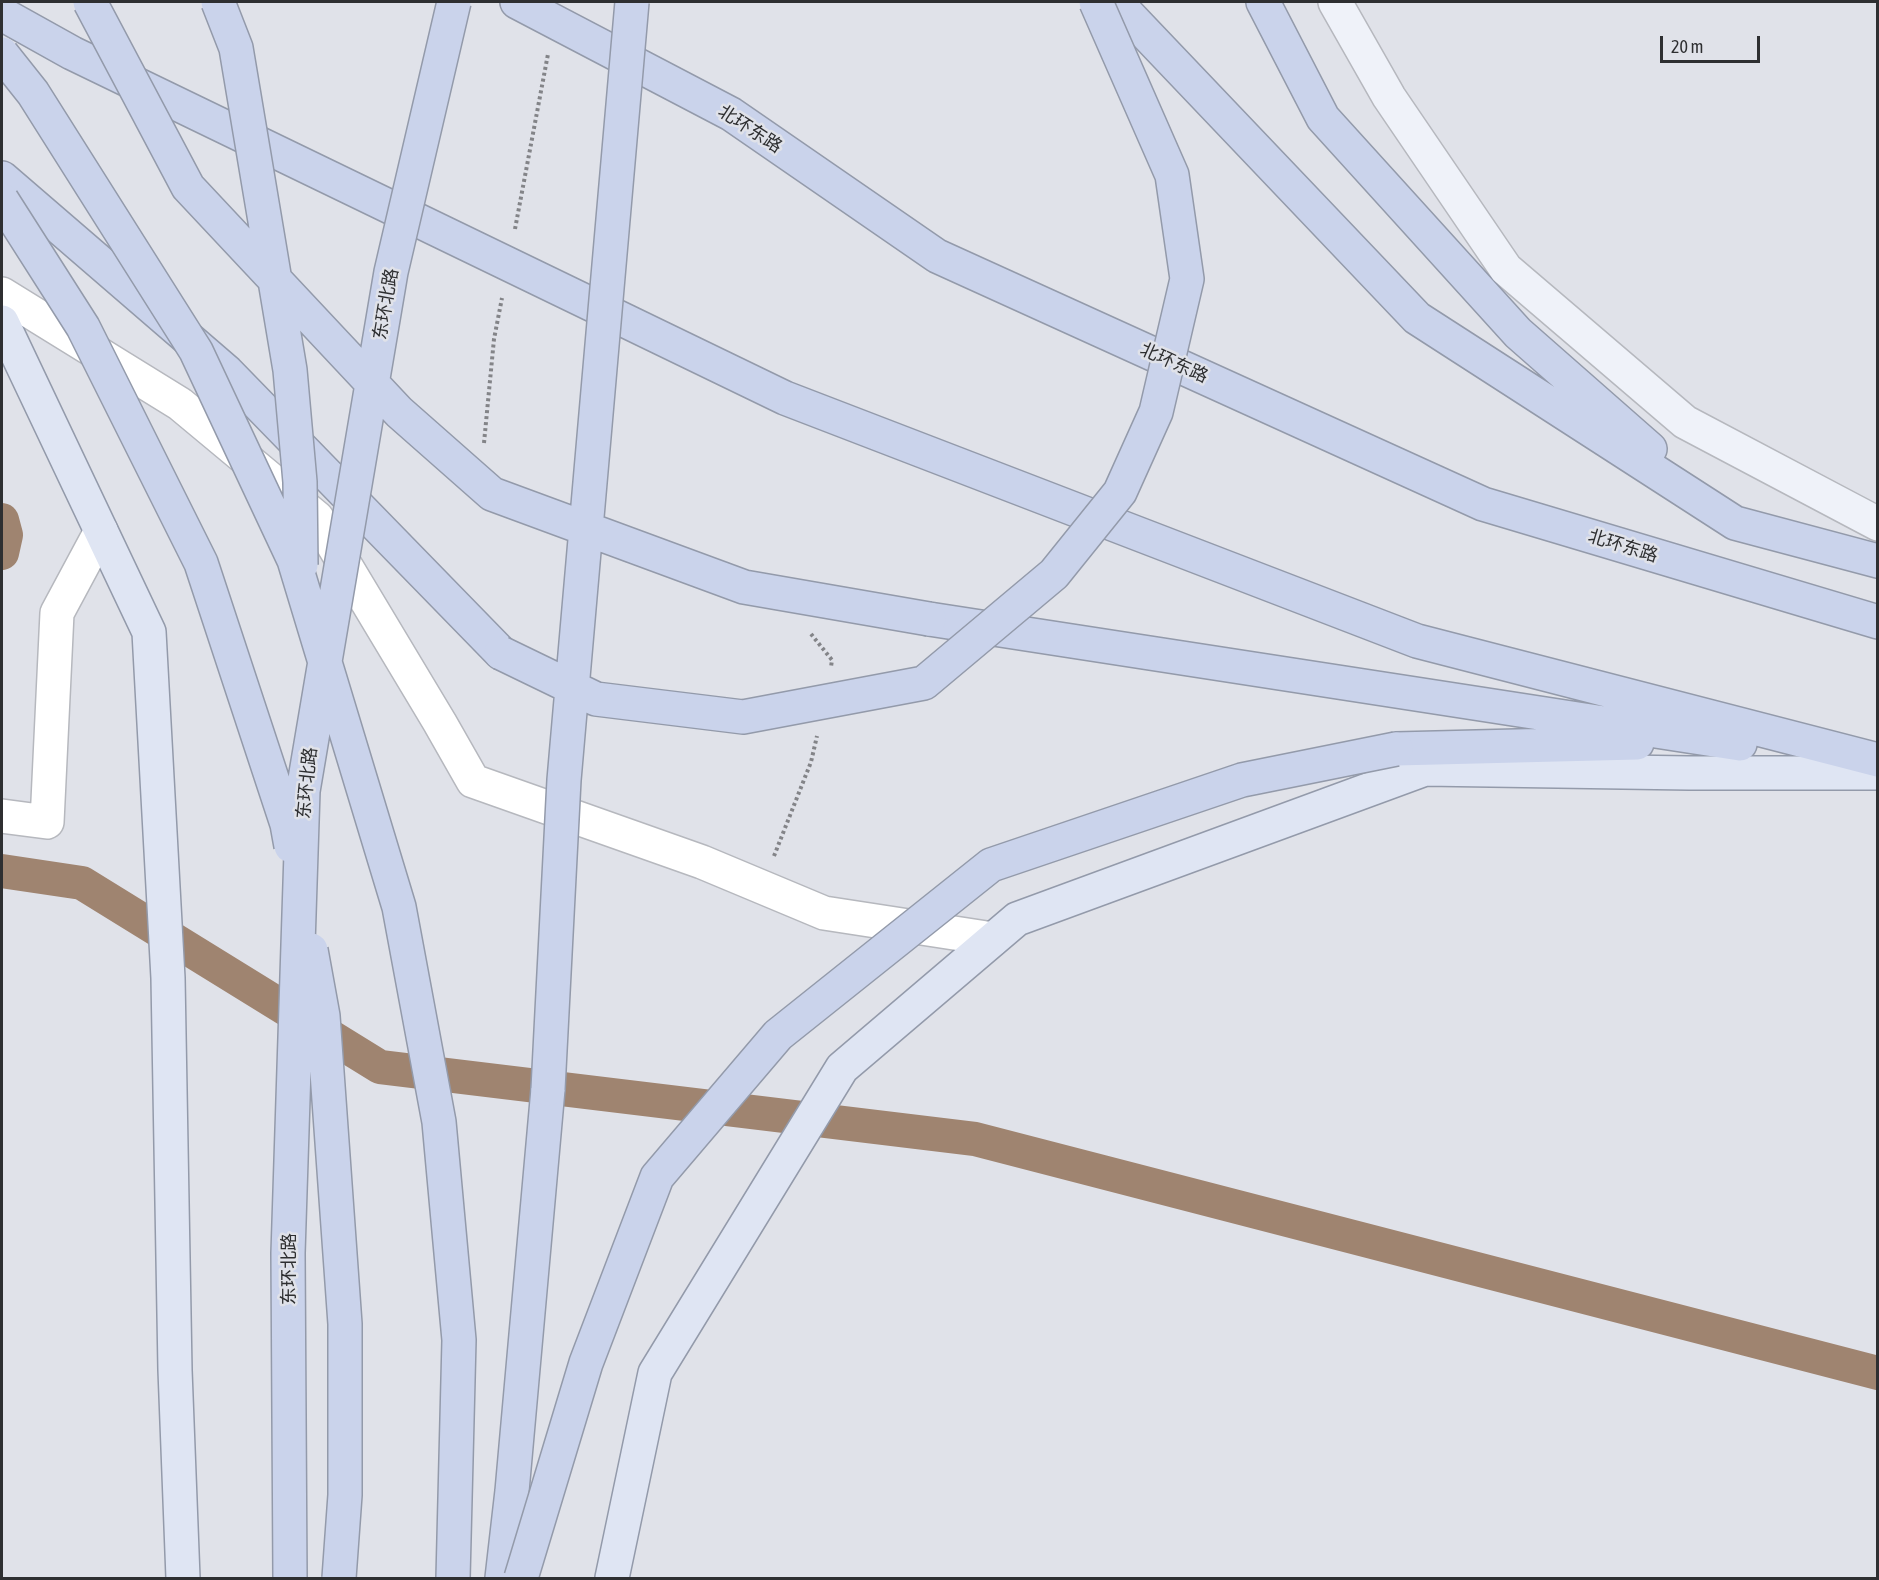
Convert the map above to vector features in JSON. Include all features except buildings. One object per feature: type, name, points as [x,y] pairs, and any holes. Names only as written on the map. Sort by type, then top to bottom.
[{"type":"highway","points":[[90,2],[188,187],[399,412],[492,494],[744,587],[929,619],[1878,765]]},
{"type":"highway","points":[[218,2],[236,48],[290,370],[300,482],[303,791]]},
{"type":"highway","name":"东环北路","points":[[290,1578],[288,1253],[303,791],[391,272],[454,2]]},
{"type":"highway","name":"北环东路","points":[[517,2],[731,114],[948,261],[1483,504],[1878,622]]},
{"type":"highway","points":[[502,1578],[548,1089],[564,780],[632,2]]},
{"type":"highway","points":[[2,178],[227,372],[501,653],[596,699],[743,717],[924,683],[1054,574],[1120,492],[1156,412],[1187,279],[1172,175],[1096,2]]},
{"type":"highway","points":[[1116,2],[1417,318],[1736,523],[1878,561]]},
{"type":"highway","points":[[1263,2],[1323,118],[1518,333],[1736,523]]},
{"type":"highway","points":[[2,14],[82,58],[785,398],[1417,641],[1878,760]]},
{"type":"highway","points":[[2,54],[33,93],[196,351],[294,560],[399,907],[439,1122],[459,1340],[453,1578]]},
{"type":"highway","points":[[2,200],[83,327],[201,563],[287,824],[324,1028],[345,1324],[345,1495],[339,1578]]},
{"type":"highway","points":[[521,1578],[586,1363],[657,1176],[778,1035],[991,865],[1242,780],[1396,749],[1725,742]]},
{"type":"main road","points":[[2,322],[149,632],[168,978],[175,1358],[183,1578]]},
{"type":"main road","points":[[612,1578],[655,1373],[842,1068],[1017,919],[1425,769],[1878,773]]},
{"type":"street","points":[[1335,2],[1389,97],[1506,269],[1685,422],[1878,524]]},
{"type":"street","points":[[2,294],[180,404],[317,519],[441,723],[473,782],[702,862],[824,913],[993,939]]},
{"type":"street","points":[[2,816],[47,822],[57,613],[101,531]]},
{"type":"path","points":[[513,240],[549,47]]},
{"type":"waterway","points":[[2,520],[6,535],[2,553]]},
{"type":"waterway","points":[[2,871],[82,883],[380,1067],[975,1139],[1878,1373]]}]
